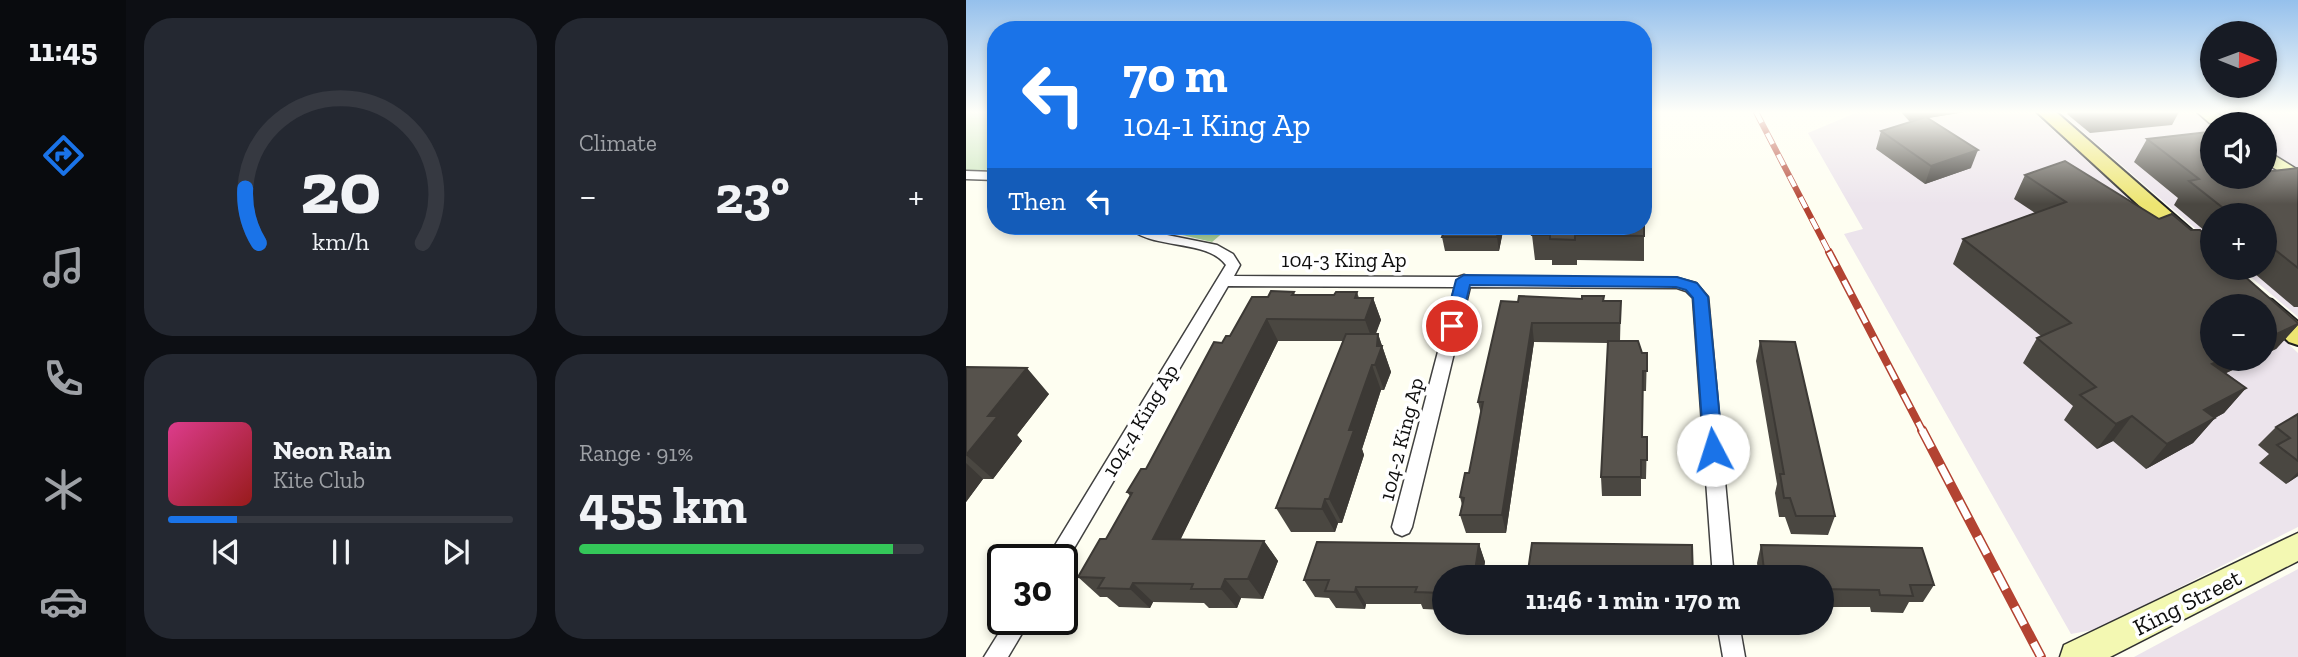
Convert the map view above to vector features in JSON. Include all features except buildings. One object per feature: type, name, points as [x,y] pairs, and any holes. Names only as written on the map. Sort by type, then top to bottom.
[{"type":"main road","points":[[2080,143],[2295,331]]},
{"type":"street","points":[[2277,163],[2298,178]]},
{"type":"street","points":[[966,175],[987,173]]},
{"type":"street","points":[[1154,235],[1228,254],[1233,265],[1224,281]]},
{"type":"street","name":"104-2 King Ap","points":[[1402,527],[1464,280]]},
{"type":"street","name":"104-3 King Ap","points":[[1224,281],[1677,282],[1691,287],[1700,297],[1723,565]]},
{"type":"street","name":"104-4 King Ap","points":[[1066,544],[1224,281]]},
{"type":"street","name":"King Street","points":[[2076,657],[2298,546]]},
{"type":"street","points":[[995,657],[1009,635]]},
{"type":"street","points":[[1730,635],[1734,657]]},
{"type":"shaded area","points":[[1814,143],[2067,143],[2200,263],[2200,280],[2218,280],[2234,294],[2200,294],[2200,371],[2277,371],[2277,333],[2298,353],[2298,527],[2098,629],[2071,634],[1844,234],[1863,229]]},
{"type":"shaded area","points":[[2095,143],[2200,143],[2200,189],[2277,189],[2277,169],[2298,184],[2298,317],[2277,299],[2277,294],[2271,294],[2254,280],[2277,280],[2277,203],[2200,203],[2200,233]]},
{"type":"shaded area","points":[[2277,143],[2298,143],[2298,172],[2277,157]]},
{"type":"shaded area","points":[[2298,569],[2298,657],[2134,657]]},
{"type":"green space","points":[[966,143],[987,143],[987,169],[966,172]]},
{"type":"green space","points":[[1182,235],[1220,235],[1212,242]]},
{"type":"railway","points":[[1772,143],[1830,254]]},
{"type":"railway","points":[[1829,252],[1923,432]]},
{"type":"railway","points":[[1922,430],[2041,657]]},
{"type":"route","points":[[1452,326],[1464,280],[1677,282],[1691,287],[1700,297],[1713,450]]}]
